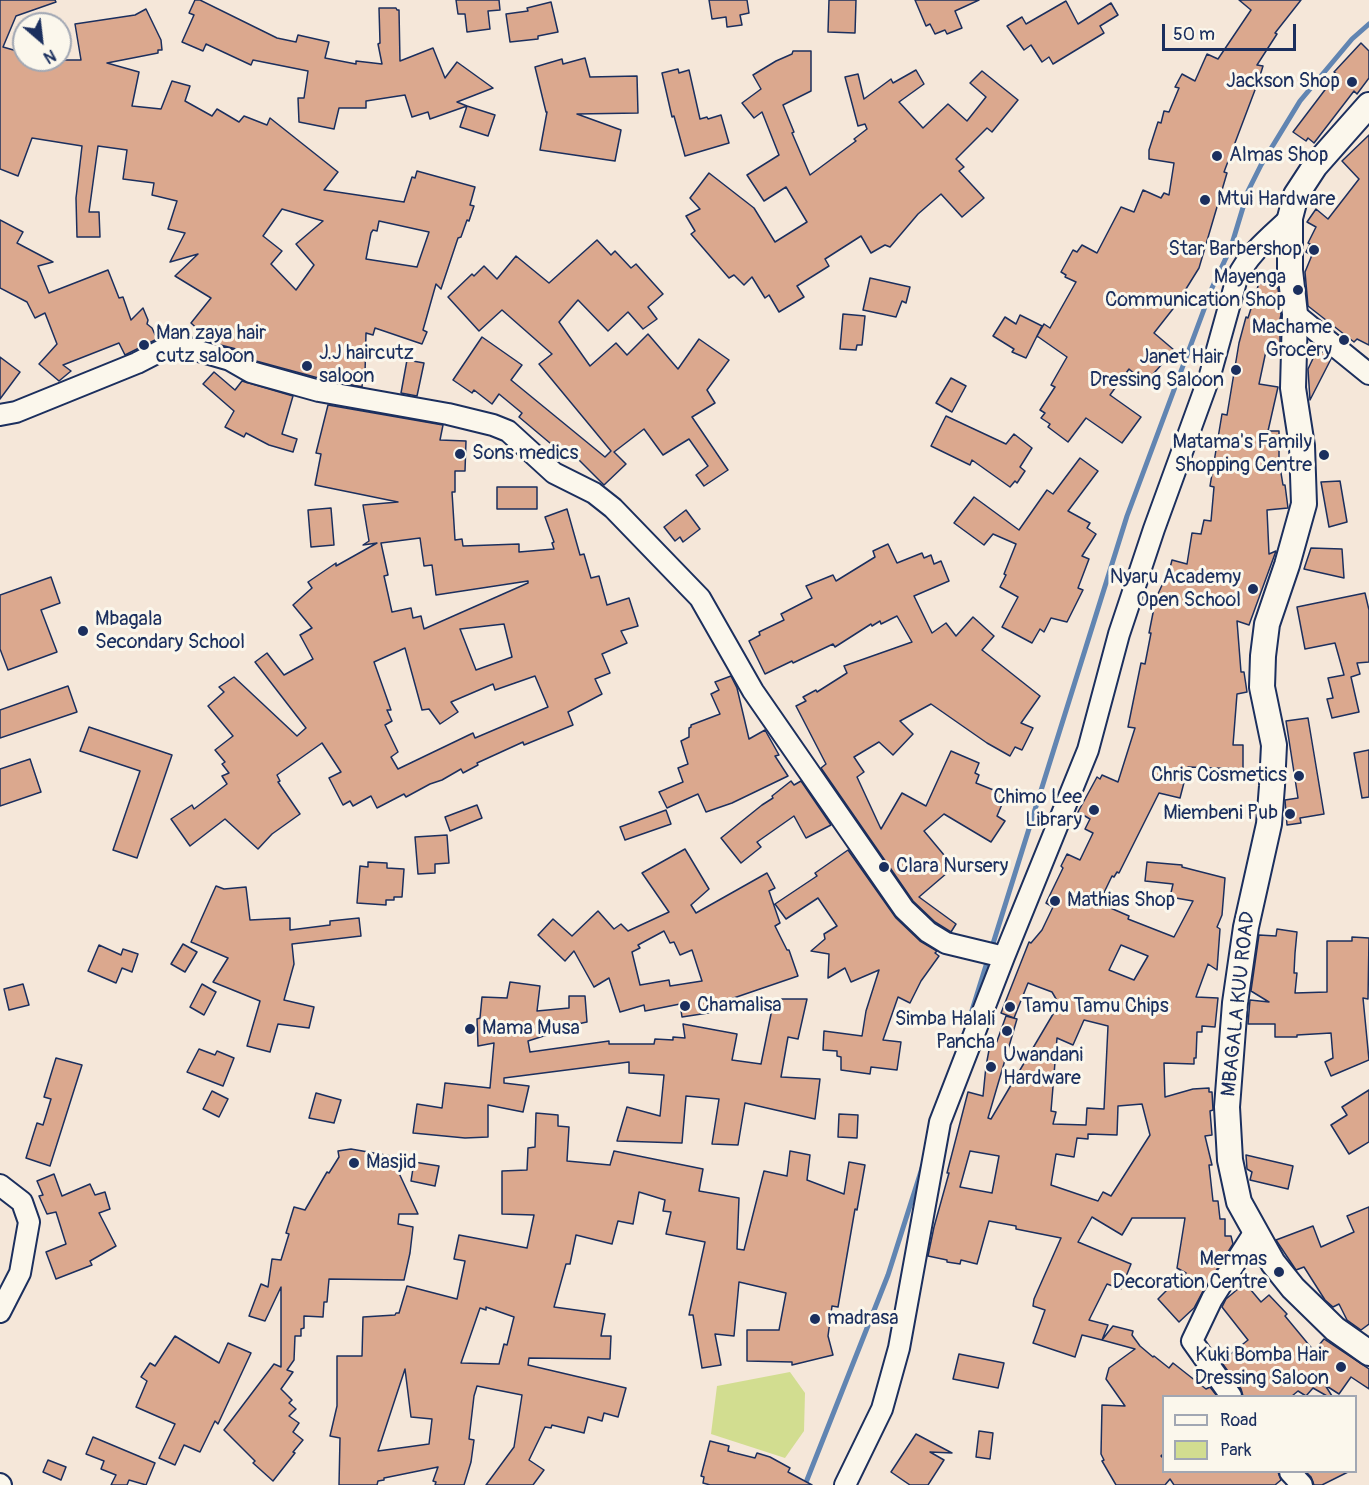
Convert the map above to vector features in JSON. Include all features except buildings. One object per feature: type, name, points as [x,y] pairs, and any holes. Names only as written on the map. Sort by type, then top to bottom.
[{"type":"street","name":"MBAGALA KUU ROAD","points":[[1368,1350],[1335,1329],[1293,1288],[1273,1263],[1239,1202],[1230,1160],[1227,1107],[1235,1004],[1246,927],[1269,824],[1274,745],[1262,687],[1267,624],[1287,566],[1304,504],[1302,446],[1293,388],[1295,314],[1290,270],[1290,218],[1296,195],[1315,166],[1369,105]]},
{"type":"street","points":[[844,1485],[882,1409],[898,1348],[940,1122],[1088,750],[1119,634],[1210,375],[1237,278],[1242,267],[1253,254],[1290,218]]},
{"type":"street","points":[[1295,314],[1369,374]]},
{"type":"street","points":[[0,415],[16,412],[137,363],[170,346],[185,347],[230,360],[251,372],[319,391],[448,414],[508,431],[554,473],[594,493],[613,508],[700,598],[753,691],[904,909],[928,932],[946,943],[1004,957]]},
{"type":"street","points":[[0,1185],[22,1202],[29,1222],[20,1273],[0,1312]]},
{"type":"street","points":[[1230,1395],[1192,1341],[1212,1299],[1256,1230]]},
{"type":"street","points":[[1291,1473],[1302,1485]]},
{"type":"green space","points":[[790,1372],[805,1393],[804,1431],[785,1458],[711,1434],[717,1386]]},
{"type":"waterway","points":[[991,950],[1127,516],[1212,288],[1231,247],[1248,191],[1300,101],[1352,39],[1369,24]]},
{"type":"waterway","points":[[965,1033],[988,959]]},
{"type":"waterway","points":[[805,1485],[888,1275],[923,1165]]},
{"type":"place","name":"Jackson Shop","points":[[1352,82]]},
{"type":"place","name":"Almas Shop","points":[[1217,156]]},
{"type":"place","name":"Mtui Hardware","points":[[1205,200]]},
{"type":"place","name":"Star Barbershop","points":[[1314,250]]},
{"type":"place","name":"Mayenga Communication Shop","points":[[1298,290]]},
{"type":"place","name":"Machame Grocery","points":[[1344,340]]},
{"type":"place","name":"Man zaya hair cutz saloon","points":[[144,345]]},
{"type":"place","name":"J.J haircutz saloon","points":[[307,366]]},
{"type":"place","name":"Janet Hair Dressing Saloon","points":[[1236,370]]},
{"type":"place","name":"Sons medics","points":[[460,454]]},
{"type":"place","name":"Matama's Family Shopping Centre","points":[[1324,455]]},
{"type":"place","name":"Nyaru Academy Open School","points":[[1253,589]]},
{"type":"place","name":"Mbagala Secondary School","points":[[83,631]]},
{"type":"place","name":"Chris Cosmetics","points":[[1299,776]]},
{"type":"place","name":"Chimo Lee Library","points":[[1094,810]]},
{"type":"place","name":"Miembeni Pub","points":[[1290,814]]},
{"type":"place","name":"Clara Nursery","points":[[884,867]]},
{"type":"place","name":"Mathias Shop","points":[[1055,901]]},
{"type":"place","name":"Chamalisa","points":[[685,1006]]},
{"type":"place","name":"Tamu Tamu Chips","points":[[1010,1007]]},
{"type":"place","name":"Mama Musa","points":[[470,1029]]},
{"type":"place","name":"Simba Halali Pancha","points":[[1007,1031]]},
{"type":"place","name":"Uwandani Hardware","points":[[991,1067]]},
{"type":"place","name":"Masjid","points":[[354,1163]]},
{"type":"place","name":"Mermas Decoration Centre","points":[[1279,1272]]},
{"type":"place","name":"madrasa","points":[[815,1319]]},
{"type":"place","name":"Kuki Bomba Hair Dressing Saloon","points":[[1341,1367]]}]
